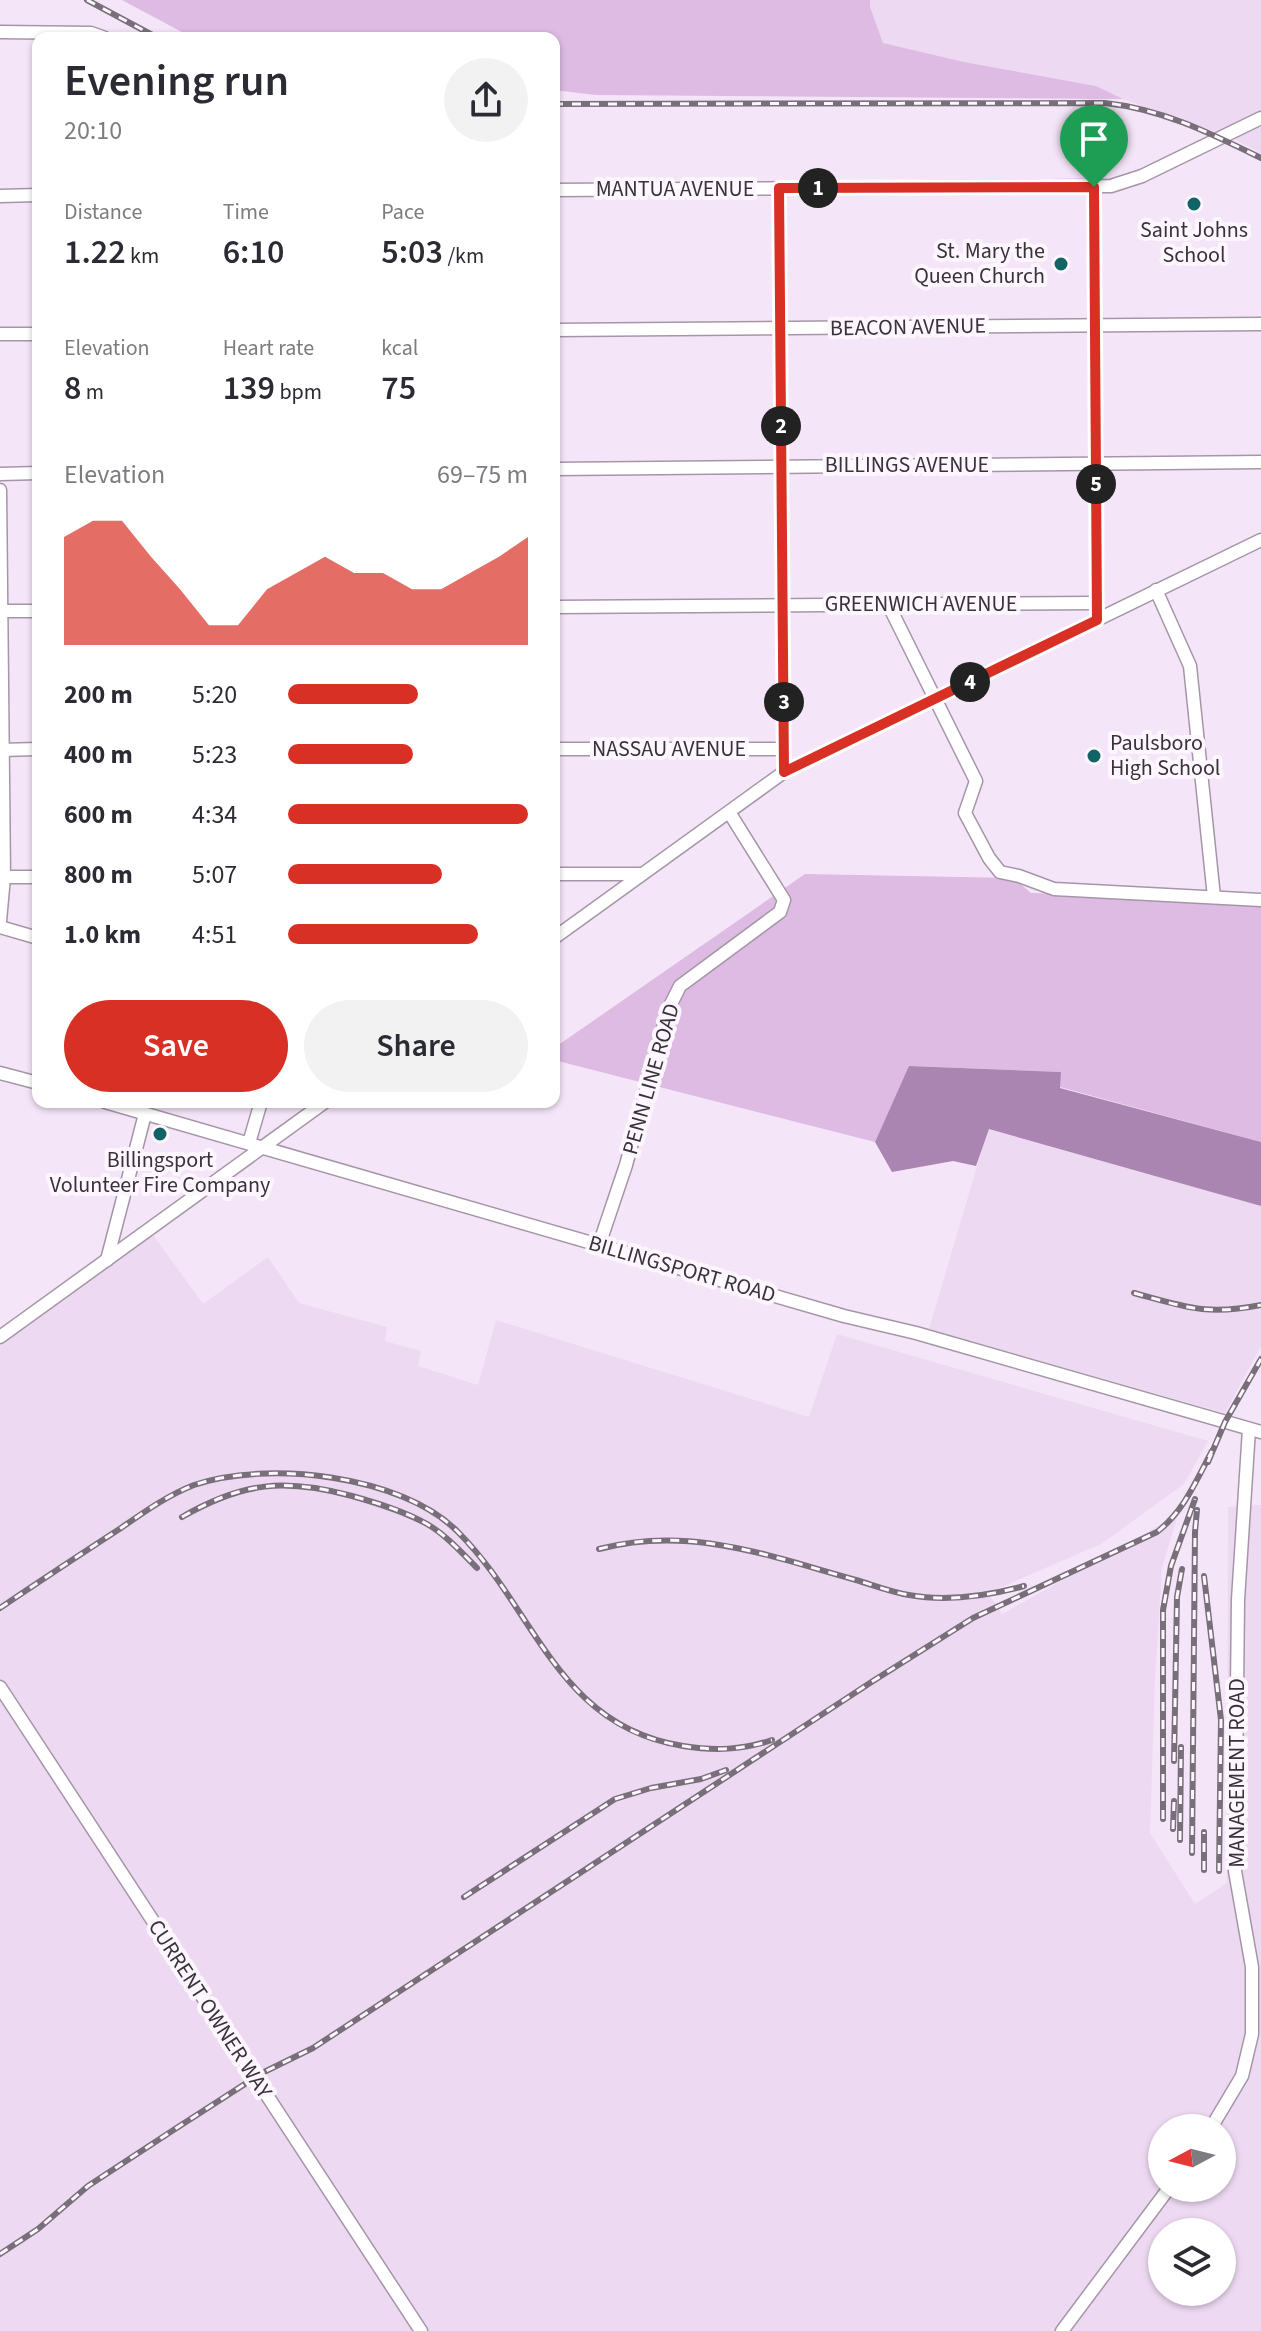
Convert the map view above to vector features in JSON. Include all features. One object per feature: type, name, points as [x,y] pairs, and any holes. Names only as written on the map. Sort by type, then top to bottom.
[{"type":"street","points":[[0,32],[32,32]]},
{"type":"street","name":"MANTUA AVENUE","points":[[560,190],[1120,185],[1261,118]]},
{"type":"street","points":[[1094,187],[1097,620]]},
{"type":"street","points":[[779,188],[784,772]]},
{"type":"street","points":[[0,196],[32,195]]},
{"type":"street","name":"BEACON AVENUE","points":[[560,330],[1261,324]]},
{"type":"street","points":[[0,334],[32,334]]},
{"type":"street","name":"BILLINGS AVENUE","points":[[560,469],[1261,462]]},
{"type":"street","points":[[0,474],[32,473]]},
{"type":"street","points":[[0,490],[0,921]]},
{"type":"street","points":[[560,934],[784,772],[1261,540]]},
{"type":"street","points":[[1156,590],[1190,666],[1214,897]]},
{"type":"street","name":"GREENWICH AVENUE","points":[[560,607],[1097,603]]},
{"type":"street","points":[[888,604],[976,781],[965,813],[1000,872],[1054,889],[1261,900]]},
{"type":"street","points":[[1,611],[32,611]]},
{"type":"street","points":[[1,750],[32,749]]},
{"type":"street","name":"NASSAU AVENUE","points":[[560,749],[784,749]]},
{"type":"street","name":"PENN LINE ROAD","points":[[599,1245],[624,1171],[668,1010],[680,986],[780,912],[784,900],[729,812]]},
{"type":"street","points":[[560,874],[641,874]]},
{"type":"street","points":[[2,877],[32,877]]},
{"type":"street","points":[[0,927],[32,936]]},
{"type":"street","points":[[0,1073],[32,1081]]},
{"type":"street","name":"BILLINGSPORT ROAD","points":[[125,1108],[1255,1430]]},
{"type":"street","points":[[255,1145],[260,1108]]},
{"type":"street","points":[[0,1337],[107,1260],[255,1145],[315,1108]]},
{"type":"street","points":[[107,1260],[145,1114]]},
{"type":"street","name":"MANAGEMENT ROAD","points":[[1219,2114],[1242,2076],[1252,2034],[1252,1967],[1235,1871],[1238,1600],[1255,1430]]},
{"type":"street","name":"CURRENT OWNER WAY","points":[[0,1687],[421,2331]]},
{"type":"street","points":[[1062,2331],[1159,2202]]},
{"type":"shaded area","points":[[122,0],[870,0],[883,43],[964,62],[1096,86],[1123,99],[596,95],[560,91],[560,32],[182,32]]},
{"type":"shaded area","points":[[870,0],[1261,0],[1261,153],[1228,136],[1123,99],[1096,86],[964,62],[883,43]]},
{"type":"shaded area","points":[[805,874],[1013,878],[1031,893],[1261,899],[1261,1142],[1060,1087],[1060,1072],[910,1066],[875,1142],[560,1062],[560,1044]]},
{"type":"shaded area","points":[[909,1066],[1061,1072],[1060,1088],[1261,1142],[1261,1206],[989,1129],[976,1166],[953,1161],[892,1172],[875,1142]]},
{"type":"shaded area","points":[[988,1129],[1261,1206],[1261,1346],[1225,1413],[929,1329]]},
{"type":"shaded area","points":[[148,1228],[203,1304],[268,1257],[299,1303],[387,1327],[385,1341],[421,1351],[418,1366],[478,1385],[496,1320],[809,1417],[837,1334],[1208,1441],[1184,1484],[1101,1544],[988,1593],[1002,1614],[1178,1515],[1162,1568],[1150,1833],[1195,1904],[1227,1883],[1228,1507],[1261,1505],[1261,2331],[0,2331],[0,1334]]},
{"type":"railway","points":[[87,0],[147,32]]},
{"type":"railway","points":[[560,104],[1105,103],[1166,116],[1261,158]]},
{"type":"railway","points":[[1134,1293],[1211,1310],[1261,1305]]},
{"type":"railway","points":[[1208,1462],[1225,1422],[1261,1359]]},
{"type":"railway","points":[[0,2254],[38,2229],[88,2186],[175,2129],[262,2073],[313,2048],[973,1618],[1157,1532],[1182,1505],[1212,1451]]},
{"type":"railway","points":[[0,1608],[156,1504],[194,1485],[258,1474],[332,1478],[369,1485],[403,1497],[434,1513],[458,1532],[485,1563],[552,1661],[577,1690],[606,1715],[640,1734],[683,1746],[728,1749],[772,1740]]},
{"type":"railway","points":[[182,1517],[245,1490],[284,1486],[328,1490],[418,1519],[441,1533],[477,1568]]},
{"type":"railway","points":[[1163,1819],[1163,1610],[1171,1566],[1195,1499]]},
{"type":"railway","points":[[1192,1853],[1197,1510]]},
{"type":"railway","points":[[599,1549],[665,1540],[729,1546],[924,1597],[967,1597],[1024,1586]]},
{"type":"railway","points":[[1174,1761],[1177,1597],[1182,1569]]},
{"type":"railway","points":[[1204,1576],[1221,1720],[1219,1871]]},
{"type":"railway","points":[[1180,1840],[1181,1747]]},
{"type":"railway","points":[[464,1897],[615,1799],[726,1770]]},
{"type":"railway","points":[[1173,1829],[1174,1801]]},
{"type":"railway","points":[[1204,1832],[1204,1870]]},
{"type":"place","name":"Saint Johns School","points":[[1194,204]]},
{"type":"place","name":"St. Mary the Queen Church","points":[[1061,264]]},
{"type":"place","name":"Paulsboro High School","points":[[1094,756]]},
{"type":"place","name":"Billingsport Volunteer Fire Company","points":[[160,1134]]},
{"type":"route","points":[[1094,187],[1097,620],[784,772],[779,188],[1094,187]]}]
